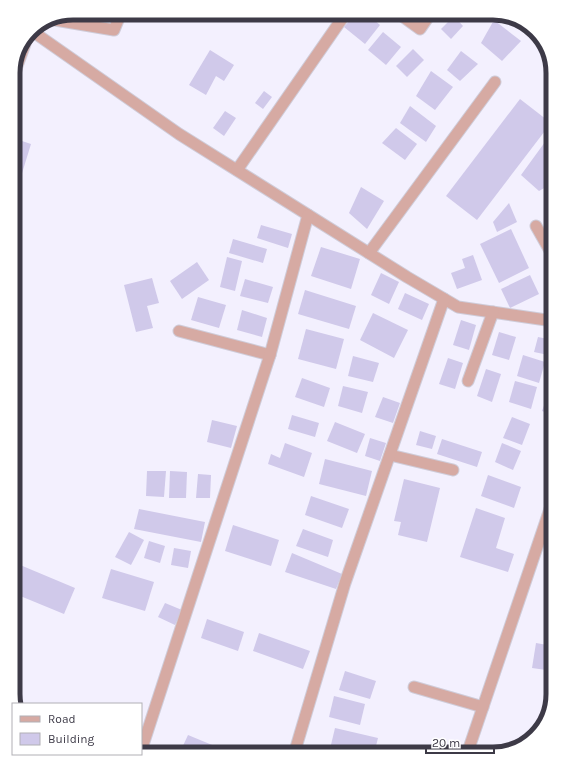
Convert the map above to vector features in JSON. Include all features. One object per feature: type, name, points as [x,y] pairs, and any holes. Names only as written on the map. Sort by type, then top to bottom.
[{"type":"street","points":[[62,21],[114,30],[118,20]]},
{"type":"street","points":[[236,170],[341,20]]},
{"type":"street","points":[[408,20],[420,29],[426,20]]},
{"type":"street","points":[[37,34],[179,134],[458,307],[546,320]]},
{"type":"street","points":[[369,253],[495,82]]},
{"type":"street","points":[[142,747],[270,355],[308,215]]},
{"type":"street","points":[[536,226],[546,244]]},
{"type":"street","points":[[296,747],[346,583],[444,298]]},
{"type":"street","points":[[468,381],[493,312]]},
{"type":"street","points":[[179,331],[270,355]]},
{"type":"street","points":[[390,455],[453,470]]},
{"type":"street","points":[[469,747],[546,521]]},
{"type":"street","points":[[414,687],[483,707]]},
{"type":"building","points":[[350,20],[374,20],[380,25],[365,44],[344,27]]},
{"type":"building","points":[[450,20],[458,20],[463,26],[451,39],[441,29]]},
{"type":"building","points":[[494,20],[521,41],[502,61],[481,43]]},
{"type":"building","points":[[383,32],[401,47],[386,65],[368,50]]},
{"type":"building","points":[[413,49],[424,60],[407,77],[396,66]]},
{"type":"building","points":[[210,50],[234,65],[224,81],[216,76],[206,95],[189,85]]},
{"type":"building","points":[[461,51],[478,64],[460,81],[447,70]]},
{"type":"building","points":[[431,71],[453,87],[435,110],[416,96]]},
{"type":"building","points":[[264,91],[272,97],[263,109],[255,103]]},
{"type":"building","points":[[520,99],[546,119],[546,130],[477,220],[446,196]]},
{"type":"building","points":[[410,106],[436,126],[426,142],[400,123]]},
{"type":"building","points":[[225,111],[236,118],[224,136],[213,128]]},
{"type":"building","points":[[396,128],[417,144],[405,160],[382,143]]},
{"type":"building","points":[[20,140],[31,144],[20,180]]},
{"type":"building","points":[[545,142],[546,187],[539,191],[521,175]]},
{"type":"building","points":[[361,187],[384,201],[367,229],[349,213]]},
{"type":"building","points":[[509,203],[517,222],[497,232],[493,222]]},
{"type":"building","points":[[261,225],[292,234],[288,248],[257,238]]},
{"type":"building","points":[[511,229],[529,268],[499,283],[480,244]]},
{"type":"building","points":[[233,239],[267,249],[263,263],[229,253]]},
{"type":"building","points":[[321,247],[360,259],[351,289],[311,276]]},
{"type":"building","points":[[473,255],[482,280],[457,289],[451,273],[465,268],[462,259]]},
{"type":"building","points":[[227,257],[242,261],[235,291],[220,287]]},
{"type":"building","points":[[197,262],[209,280],[182,299],[170,281]]},
{"type":"building","points":[[381,273],[399,282],[389,304],[371,295]]},
{"type":"building","points":[[530,275],[539,294],[510,308],[501,289]]},
{"type":"building","points":[[152,278],[159,303],[147,306],[153,328],[136,332],[124,285]]},
{"type":"building","points":[[245,279],[273,287],[268,303],[240,296]]},
{"type":"building","points":[[305,290],[356,306],[349,329],[298,314]]},
{"type":"building","points":[[405,293],[429,304],[422,320],[398,309]]},
{"type":"building","points":[[198,297],[226,305],[219,328],[191,320]]},
{"type":"building","points":[[242,310],[267,318],[262,337],[237,330]]},
{"type":"building","points":[[373,313],[408,330],[394,358],[360,340]]},
{"type":"building","points":[[461,320],[476,325],[469,350],[453,345]]},
{"type":"building","points":[[306,329],[344,339],[336,369],[298,359]]},
{"type":"building","points":[[499,332],[516,337],[509,360],[492,355]]},
{"type":"building","points":[[538,337],[546,339],[546,355],[534,352]]},
{"type":"building","points":[[523,355],[545,362],[539,383],[517,376]]},
{"type":"building","points":[[353,356],[379,363],[373,382],[348,376]]},
{"type":"building","points":[[448,358],[463,363],[455,389],[439,384]]},
{"type":"building","points":[[486,369],[501,374],[492,402],[477,396]]},
{"type":"building","points":[[302,378],[330,388],[324,407],[295,397]]},
{"type":"building","points":[[515,381],[537,387],[531,409],[509,402]]},
{"type":"building","points":[[343,386],[368,392],[362,413],[338,406]]},
{"type":"building","points":[[383,397],[400,403],[393,423],[375,417]]},
{"type":"building","points":[[546,400],[546,412],[542,411]]},
{"type":"building","points":[[292,415],[319,423],[315,437],[288,429]]},
{"type":"building","points":[[512,417],[530,424],[522,445],[503,438]]},
{"type":"building","points":[[212,420],[237,426],[231,448],[207,442]]},
{"type":"building","points":[[335,422],[365,434],[357,453],[327,441]]},
{"type":"building","points":[[420,431],[436,436],[432,449],[416,445]]},
{"type":"building","points":[[370,438],[386,443],[380,461],[365,456]]},
{"type":"building","points":[[442,439],[482,452],[477,467],[437,454]]},
{"type":"building","points":[[285,443],[312,453],[304,477],[268,464],[271,454],[280,458]]},
{"type":"building","points":[[502,443],[521,451],[513,470],[495,462]]},
{"type":"building","points":[[325,459],[372,471],[366,496],[319,484]]},
{"type":"building","points":[[147,471],[166,471],[164,497],[146,496]]},
{"type":"building","points":[[170,471],[187,472],[186,498],[169,498]]},
{"type":"building","points":[[198,474],[211,475],[210,498],[196,498]]},
{"type":"building","points":[[488,475],[521,487],[514,508],[481,496]]},
{"type":"building","points":[[404,479],[440,488],[427,542],[398,535],[401,522],[394,521]]},
{"type":"building","points":[[311,496],[349,509],[342,528],[305,515]]},
{"type":"building","points":[[476,508],[505,518],[496,548],[514,554],[508,572],[460,557]]},
{"type":"building","points":[[139,509],[205,522],[201,542],[134,529]]},
{"type":"building","points":[[233,525],[279,540],[271,566],[225,551]]},
{"type":"building","points":[[303,529],[333,540],[328,557],[296,546]]},
{"type":"building","points":[[129,532],[144,540],[131,565],[115,557]]},
{"type":"building","points":[[149,541],[165,546],[160,563],[144,558]]},
{"type":"building","points":[[174,548],[191,551],[188,568],[171,565]]},
{"type":"building","points":[[292,553],[342,574],[336,589],[285,572]]},
{"type":"building","points":[[20,565],[75,588],[64,614],[20,596]]},
{"type":"building","points":[[111,569],[154,582],[145,611],[102,598]]},
{"type":"building","points":[[165,603],[182,610],[175,625],[158,617]]},
{"type":"building","points":[[207,619],[244,632],[238,651],[201,638]]},
{"type":"building","points":[[259,633],[310,651],[303,669],[253,651]]},
{"type":"building","points":[[536,643],[546,645],[546,670],[532,668]]},
{"type":"building","points":[[345,671],[376,681],[370,699],[339,690]]},
{"type":"building","points":[[334,696],[365,704],[360,725],[329,717]]},
{"type":"building","points":[[335,728],[378,738],[376,747],[330,747]]},
{"type":"building","points":[[188,735],[217,747],[182,747]]}]
